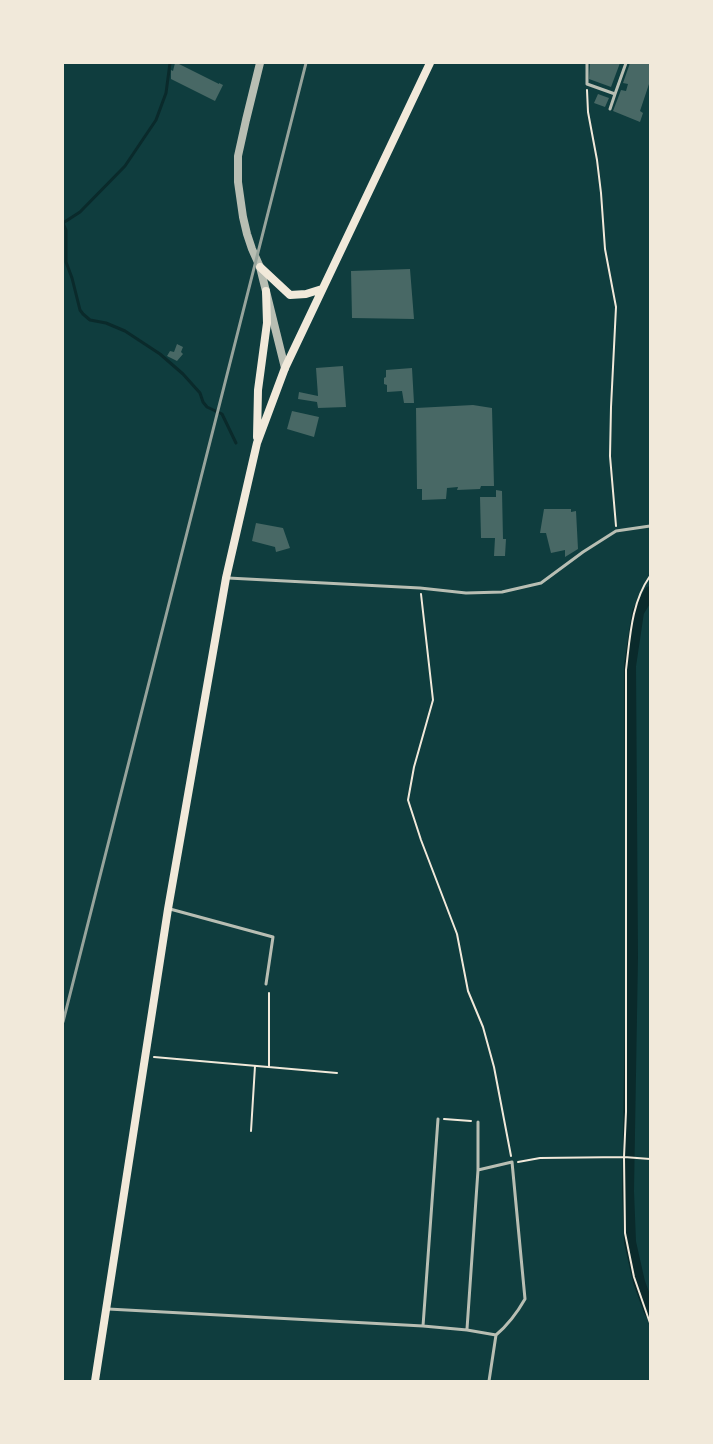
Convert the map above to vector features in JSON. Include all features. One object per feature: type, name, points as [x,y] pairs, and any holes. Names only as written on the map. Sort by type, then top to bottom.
[{"type":"main road","points":[[95,1381],[168,909],[226,578],[257,443],[285,368],[430,63]]},
{"type":"main road","points":[[260,267],[290,295],[306,294],[322,289]]},
{"type":"main road","points":[[257,443],[258,390],[267,323],[266,291]]},
{"type":"street","points":[[260,63],[238,156],[238,174],[243,217],[260,267],[285,368]]},
{"type":"lane","points":[[587,63],[587,84],[615,94]]},
{"type":"lane","points":[[610,109],[626,63]]},
{"type":"lane","points":[[226,578],[420,588],[466,593],[502,592],[541,583],[616,531],[650,526]]},
{"type":"lane","points":[[168,909],[273,937],[266,984]]},
{"type":"lane","points":[[423,1326],[438,1119]]},
{"type":"lane","points":[[466,1330],[478,1170],[478,1122]]},
{"type":"lane","points":[[478,1170],[512,1162],[525,1299],[507,1326],[496,1335],[489,1381]]},
{"type":"lane","points":[[106,1309],[423,1326],[496,1335]]},
{"type":"path","points":[[587,84],[588,112],[597,160],[605,249],[616,307],[610,456],[616,531]]},
{"type":"path","points":[[650,576],[634,610],[626,670],[624,1157],[625,1233],[634,1277],[650,1323]]},
{"type":"path","points":[[420,588],[433,700],[414,767],[408,800],[421,840],[458,934],[468,991],[483,1027],[494,1067],[512,1162],[540,1158],[650,1159]]},
{"type":"path","points":[[269,993],[269,1067]]},
{"type":"path","points":[[146,1056],[337,1073]]},
{"type":"path","points":[[251,1131],[255,1066]]},
{"type":"path","points":[[438,1119],[478,1122]]},
{"type":"building","points":[[175,63],[223,85],[215,101],[171,79],[171,70],[173,71]]},
{"type":"building","points":[[590,63],[620,63],[611,87],[589,79]]},
{"type":"building","points":[[630,63],[650,63],[650,81],[640,111],[643,113],[640,122],[613,111],[621,90],[626,91],[628,84],[623,83]]},
{"type":"building","points":[[598,94],[609,98],[605,107],[594,103]]},
{"type":"building","points":[[410,269],[414,319],[352,318],[351,271]]},
{"type":"building","points":[[177,344],[183,347],[181,352],[183,354],[177,361],[167,356],[170,351],[174,352]]},
{"type":"building","points":[[343,366],[346,407],[318,408],[317,402],[298,399],[299,392],[318,396],[316,368]]},
{"type":"building","points":[[412,368],[414,403],[404,403],[402,391],[387,392],[384,378],[386,370]]},
{"type":"building","points":[[473,405],[492,408],[494,486],[457,490],[458,487],[447,488],[446,499],[422,500],[422,489],[417,489],[416,408]]},
{"type":"building","points":[[292,411],[319,417],[314,437],[287,429]]},
{"type":"building","points":[[496,490],[502,491],[505,556],[494,556],[495,538],[481,538],[480,497],[496,497]]},
{"type":"building","points":[[544,509],[576,511],[578,549],[565,557],[565,550],[551,553],[546,533],[540,533]]},
{"type":"building","points":[[256,523],[283,528],[290,548],[276,552],[275,547],[252,541]]},
{"type":"waterway","points":[[63,223],[80,212],[125,166],[156,120],[166,93],[170,63]]},
{"type":"waterway","points":[[63,223],[66,230],[66,262],[83,314],[90,320],[106,323],[125,331],[160,354],[200,393],[207,407],[222,414],[236,443]]},
{"type":"waterway","points":[[650,592],[638,612],[630,666],[632,957],[628,1191],[630,1242],[639,1282],[650,1312]]},
{"type":"railway","points":[[63,1022],[306,63]]}]
